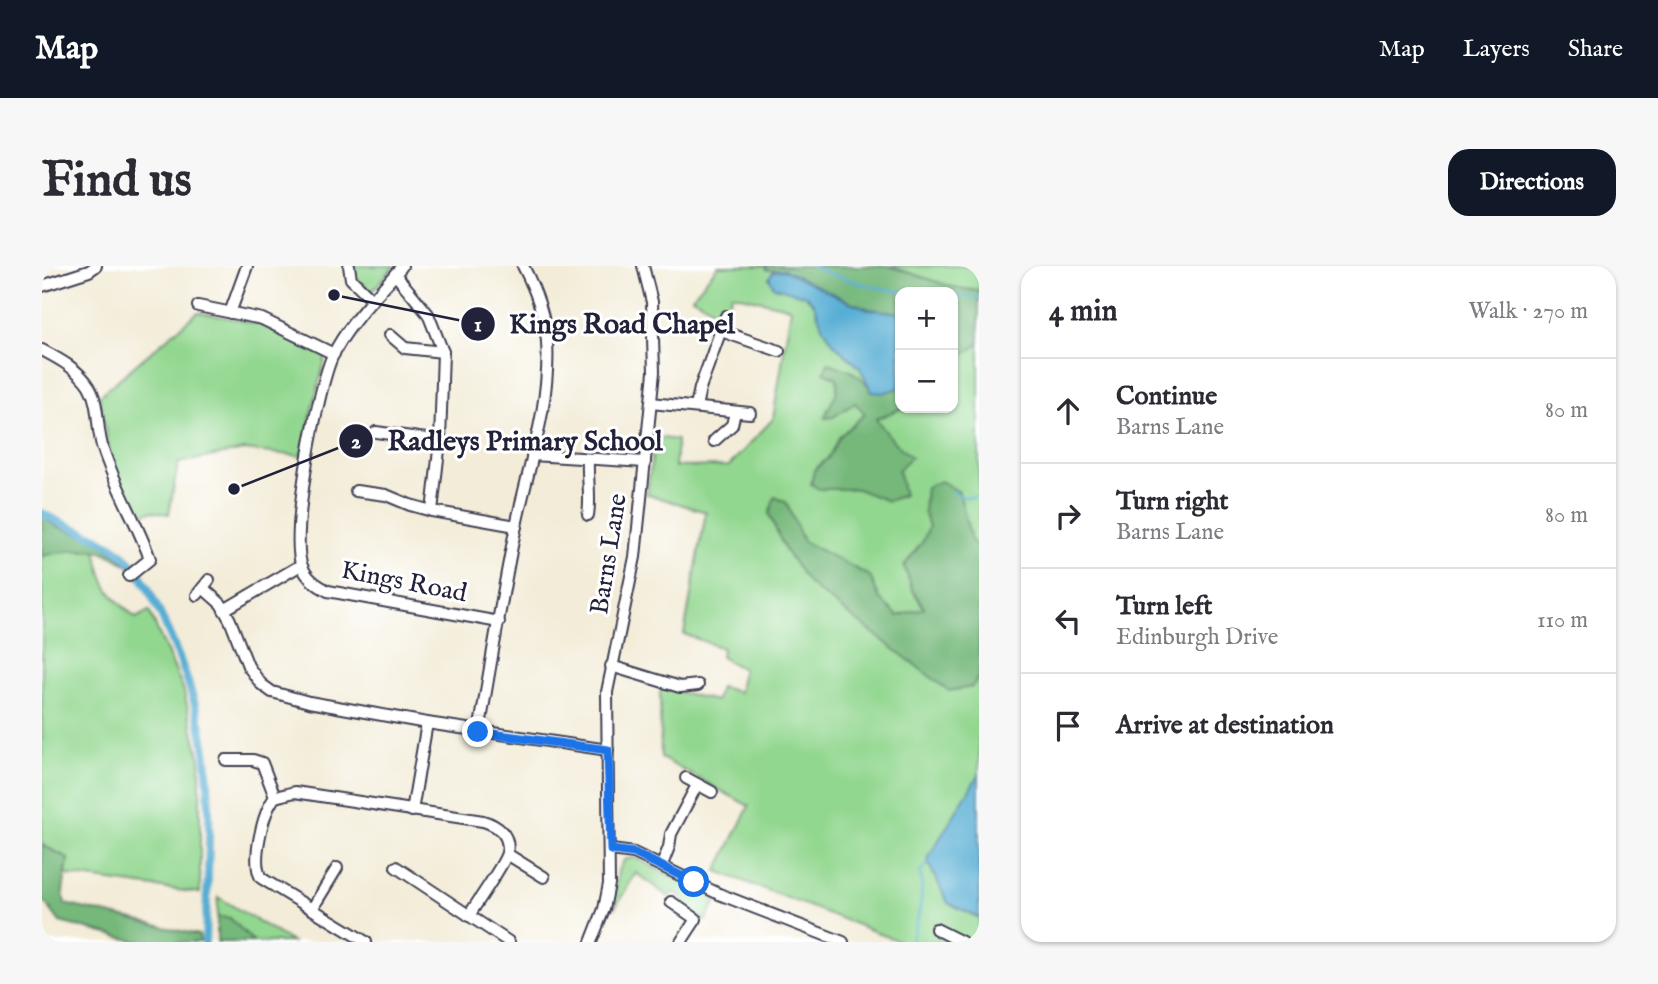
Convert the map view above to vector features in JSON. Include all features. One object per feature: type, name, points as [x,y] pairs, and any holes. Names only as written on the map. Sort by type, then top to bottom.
[{"type":"street","points":[[42,286],[89,271],[96,266]]},
{"type":"street","points":[[230,313],[247,266]]},
{"type":"street","points":[[349,266],[351,279],[373,300]]},
{"type":"street","points":[[478,732],[547,365],[547,340],[541,310],[523,266]]},
{"type":"street","name":"Barns Lane","points":[[591,942],[604,909],[611,866],[607,692],[635,557],[651,403],[655,339],[652,302],[643,266]]},
{"type":"street","points":[[224,610],[301,565],[298,539],[304,478],[328,368],[334,354],[373,300],[399,270],[428,314],[443,352],[440,441],[432,511]]},
{"type":"street","points":[[198,306],[262,318],[334,354]]},
{"type":"street","points":[[696,407],[700,388],[726,316]]},
{"type":"street","points":[[721,331],[764,341],[779,351]]},
{"type":"street","points":[[390,335],[405,348],[443,352]]},
{"type":"street","points":[[42,350],[83,377],[91,389],[102,446],[150,559],[129,576]]},
{"type":"street","points":[[651,403],[750,413]]},
{"type":"street","points":[[714,441],[732,425],[735,412]]},
{"type":"street","points":[[376,432],[440,441]]},
{"type":"street","points":[[532,455],[645,462]]},
{"type":"street","points":[[588,459],[588,514]]},
{"type":"street","points":[[356,491],[386,495],[432,511],[516,526]]},
{"type":"street","name":"Kings Road","points":[[301,565],[307,576],[328,591],[499,622]]},
{"type":"street","points":[[203,588],[217,599],[224,610],[248,666],[261,684],[272,692],[309,702],[478,732],[608,750]]},
{"type":"street","points":[[611,666],[680,687],[698,685]]},
{"type":"street","points":[[412,811],[427,723]]},
{"type":"street","points":[[226,760],[253,760],[262,763],[275,797]]},
{"type":"street","points":[[685,778],[712,792]]},
{"type":"street","points":[[662,865],[671,834],[697,785]]},
{"type":"street","points":[[366,942],[272,886],[257,872],[256,855],[268,808],[275,797],[295,792],[495,824],[504,834],[507,854],[468,916]]},
{"type":"street","points":[[611,850],[634,853],[719,894],[843,942]]},
{"type":"street","points":[[507,854],[545,877]]},
{"type":"street","points":[[396,867],[501,940]]},
{"type":"street","points":[[312,909],[337,868]]},
{"type":"street","points":[[671,902],[696,919],[681,942]]},
{"type":"street","points":[[936,929],[962,942]]},
{"type":"green space","points":[[353,266],[394,266],[372,291],[354,276]]},
{"type":"green space","points":[[718,266],[979,266],[979,935],[976,942],[902,942],[717,871],[749,806],[661,758],[660,687],[716,701],[720,687],[739,692],[743,669],[721,657],[722,648],[684,634],[706,512],[647,494],[655,437],[677,440],[675,467],[729,466],[773,419],[791,308],[732,294],[724,315],[692,297]]},
{"type":"green space","points":[[765,266],[889,266],[953,287],[895,287],[895,312],[869,309],[850,302],[784,270],[767,270]]},
{"type":"green space","points":[[958,288],[979,291],[979,343],[958,356],[958,333],[962,330],[958,322]]},
{"type":"green space","points":[[198,312],[259,324],[326,355],[301,456],[244,450],[178,463],[169,514],[151,511],[136,516],[111,458],[99,396]]},
{"type":"green space","points":[[828,363],[859,376],[872,392],[895,389],[895,411],[876,419],[895,443],[911,457],[898,470],[904,495],[888,501],[857,489],[819,489],[811,484],[814,470],[828,458],[840,436],[865,414],[855,403],[833,417],[825,418],[835,396],[837,378],[824,372]]},
{"type":"green space","points":[[941,481],[959,492],[971,540],[979,549],[979,675],[972,687],[949,691],[809,584],[785,550],[769,514],[775,497],[786,502],[803,541],[870,576],[880,599],[898,616],[924,608],[912,589],[904,566],[923,541],[929,527],[924,512],[926,487]]},
{"type":"green space","points":[[42,516],[56,526],[99,541],[132,568],[110,555],[90,550],[42,556]]},
{"type":"green space","points":[[72,549],[96,550],[101,573],[113,596],[136,618],[149,611],[183,688],[200,760],[200,893],[66,875],[68,858],[42,845],[42,556]]},
{"type":"green space","points":[[42,845],[68,858],[63,892],[65,904],[199,935],[200,942],[139,942],[60,922],[42,898]]},
{"type":"green space","points":[[636,858],[717,900],[705,921],[680,904],[683,897],[673,892],[669,897],[636,873],[614,909],[618,870],[625,859]]},
{"type":"green space","points":[[218,897],[292,942],[217,942]]},
{"type":"green space","points":[[217,917],[230,918],[254,942],[217,942]]},
{"type":"water","points":[[784,270],[869,309],[895,312],[895,389],[882,393],[872,392],[860,368],[834,344],[822,326],[814,304],[806,296],[774,287],[769,278],[773,271]]},
{"type":"water","points":[[979,774],[979,918],[948,903],[928,863],[929,856]]},
{"type":"waterway","points":[[812,266],[858,283],[895,290]]},
{"type":"waterway","points":[[958,296],[979,297]]},
{"type":"waterway","points":[[953,492],[963,497],[979,497]]},
{"type":"waterway","points":[[42,513],[97,538],[127,558],[148,588],[179,657],[202,733],[207,771],[209,835],[205,942]]},
{"type":"waterway","points":[[911,942],[921,899],[920,873],[928,863]]},
{"type":"place","name":"Kings Road Chapel","points":[[334,295]]},
{"type":"place","name":"Radleys Primary School","points":[[234,489]]},
{"type":"route","points":[[478,732],[608,750],[611,850],[634,853],[694,882]]}]
